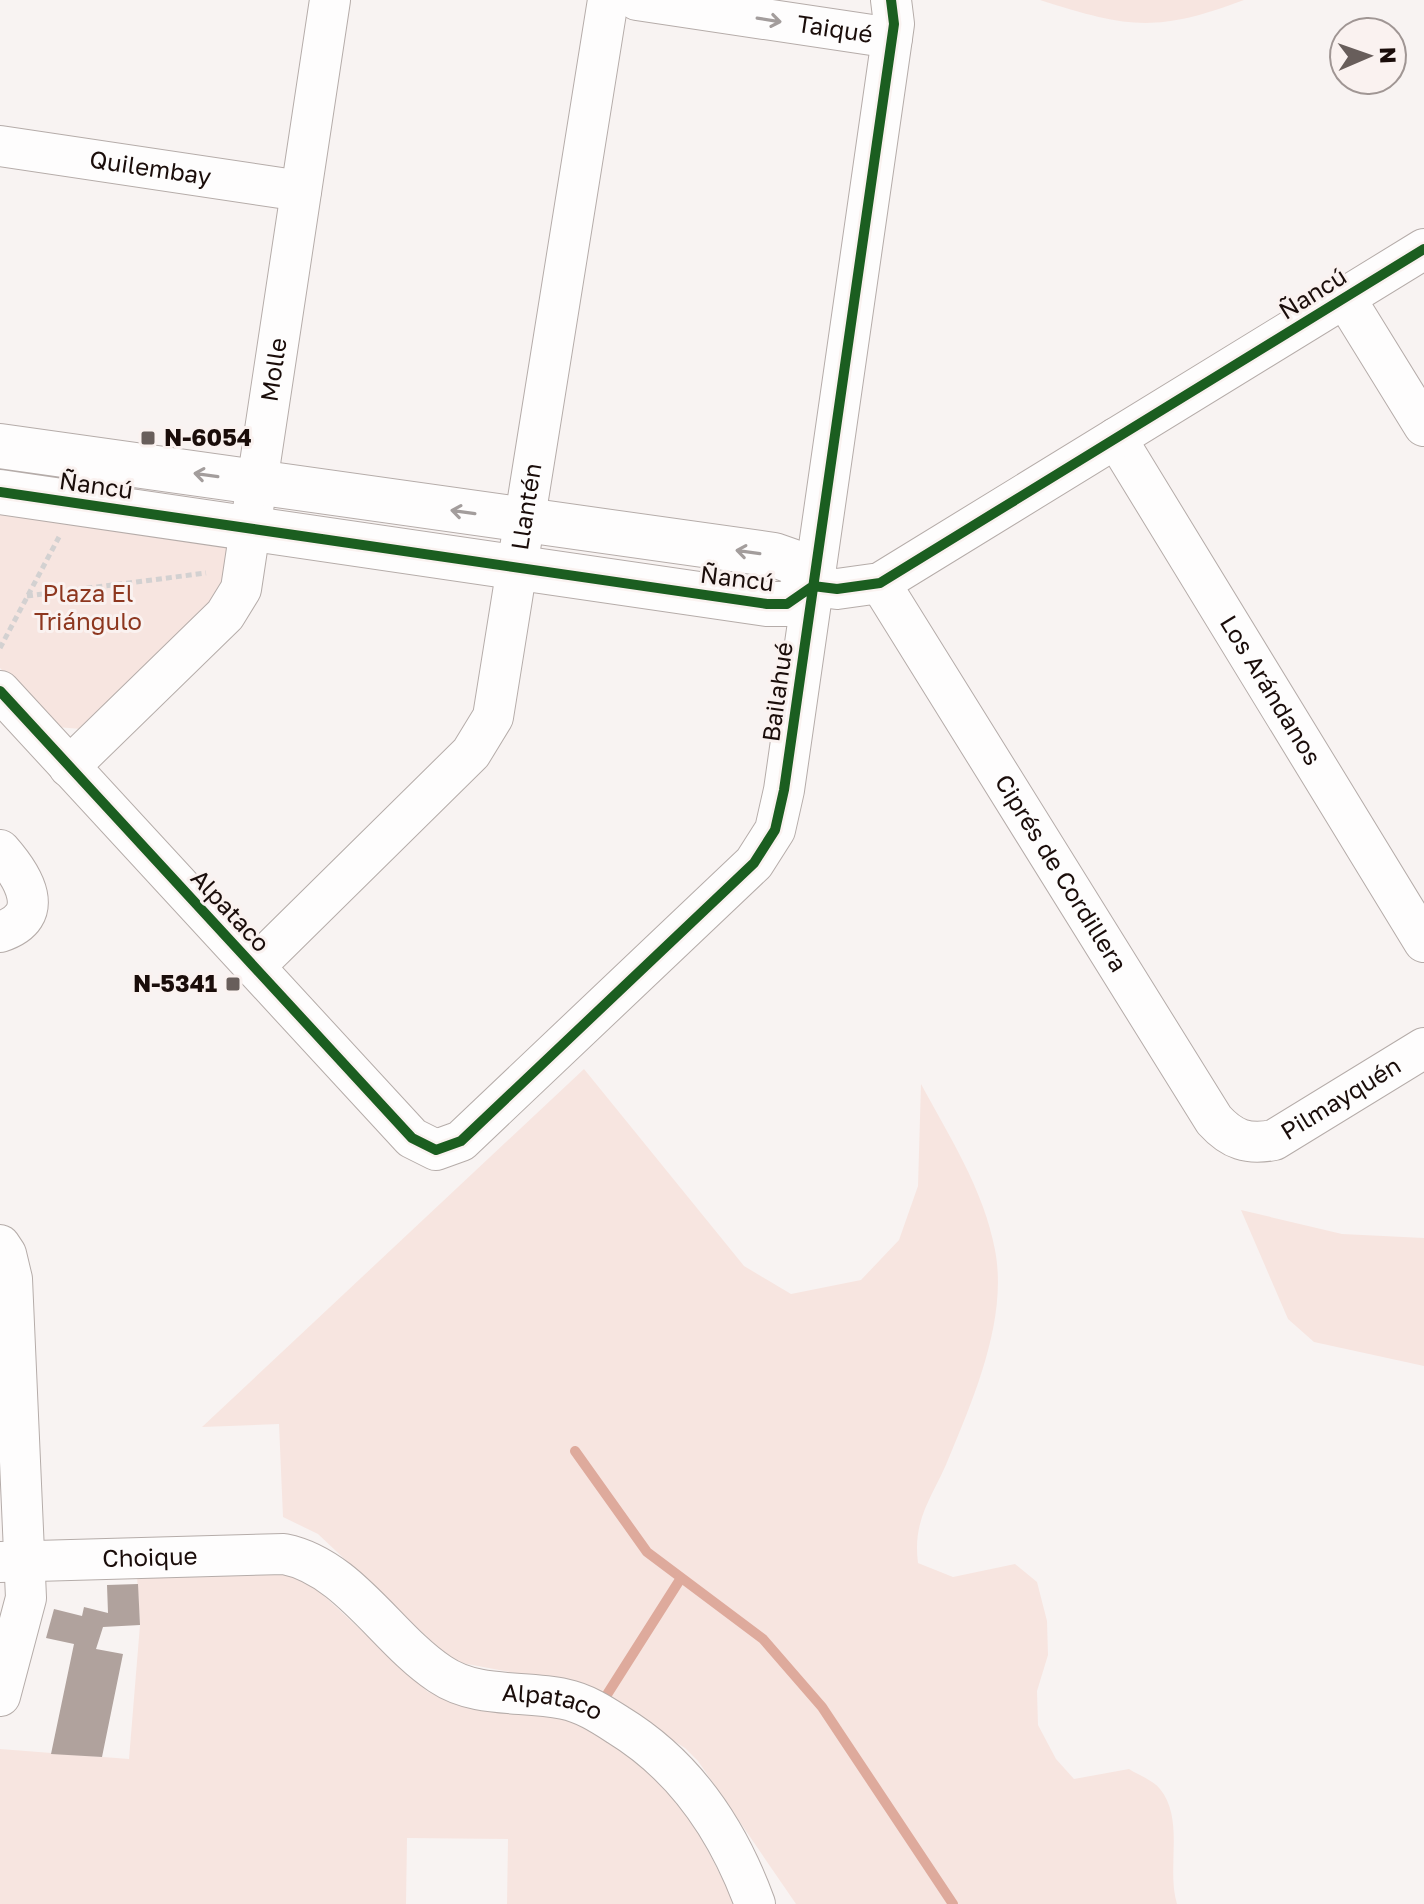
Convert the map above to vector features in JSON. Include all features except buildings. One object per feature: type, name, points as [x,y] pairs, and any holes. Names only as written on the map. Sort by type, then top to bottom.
[{"type":"street","name":"Molle","points":[[69,767],[234,603],[243,581],[330,0]]},
{"type":"street","name":"Llantén","points":[[254,967],[479,742],[498,702],[608,0]]},
{"type":"street","name":"Taiqué","points":[[637,0],[891,19]]},
{"type":"street","name":"Bailahué","points":[[436,1150],[461,1141],[754,863],[769,844],[782,803],[891,19]]},
{"type":"street","name":"Quilembay","points":[[0,146],[301,191]]},
{"type":"street","name":"Ñancú","points":[[0,492],[776,605],[796,600],[813,586],[837,589],[880,583],[1424,249]]},
{"type":"street","points":[[1345,298],[1424,426]]},
{"type":"street","name":"Los Arándanos","points":[[1116,438],[1424,942]]},
{"type":"street","name":"Ñancú","points":[[0,446],[784,557],[802,570],[813,586]]},
{"type":"street","name":"Ciprés de Cordillera","points":[[880,583],[1214,1120],[1233,1137],[1258,1143]]},
{"type":"street","name":"Alpataco","points":[[5,676],[69,767],[412,1138],[436,1150]]},
{"type":"street","points":[[0,850],[26,883],[12,923]]},
{"type":"street","name":"Pilmayquén","points":[[1258,1143],[1289,1133],[1424,1048]]},
{"type":"street","points":[[0,1245],[6,1254],[12,1279],[13,1561],[24,1616],[0,1696]]},
{"type":"street","name":"Choique","points":[[13,1561],[284,1554],[299,1557]]},
{"type":"street","name":"Alpataco","points":[[299,1557],[325,1570],[427,1664],[456,1684],[472,1689],[565,1699],[597,1711],[643,1740],[681,1774],[698,1797],[755,1904]]},
{"type":"path","points":[[5,676],[0,648],[59,536]]},
{"type":"path","points":[[27,596],[215,571]]},
{"type":"green space","points":[[1040,0],[1244,0],[1187,18],[1142,23],[1097,16]]},
{"type":"green space","name":"Plaza El Triángulo","points":[[0,509],[224,545],[229,552],[228,590],[81,729],[57,727],[0,668]]},
{"type":"green space","points":[[584,1069],[744,1266],[791,1294],[861,1280],[899,1240],[918,1186],[921,1084],[983,1206],[995,1250],[998,1276],[997,1302],[987,1355],[960,1432],[921,1519],[918,1563],[953,1577],[1015,1564],[1037,1582],[1047,1621],[1048,1655],[1037,1691],[1038,1725],[1056,1759],[1074,1779],[1129,1769],[1160,1789],[1172,1815],[1177,1904],[796,1904],[698,1761],[685,1748],[589,1687],[462,1663],[443,1652],[318,1534],[283,1517],[279,1424],[202,1427]]},
{"type":"green space","points":[[1241,1210],[1342,1234],[1424,1238],[1424,1366],[1314,1342],[1288,1319]]},
{"type":"green space","points":[[278,1573],[309,1582],[428,1692],[464,1705],[570,1719],[628,1753],[669,1790],[700,1835],[735,1904],[507,1904],[508,1839],[407,1838],[406,1904],[0,1904],[0,1749],[129,1759],[140,1625],[137,1576]]},
{"type":"waterway","points":[[575,1451],[647,1552],[763,1639],[822,1707],[953,1904]]},
{"type":"waterway","points":[[601,1704],[681,1578]]},
{"type":"cycle path","points":[[0,691],[412,1138],[436,1150],[461,1141],[754,863],[775,830],[784,790],[894,24],[891,0]]},
{"type":"cycle path","points":[[0,492],[767,604],[787,604],[813,586],[837,589],[880,583],[1424,249]]},
{"type":"place","name":"N-6054","points":[[148,438]]},
{"type":"place","name":"N-5341","points":[[233,984]]}]
